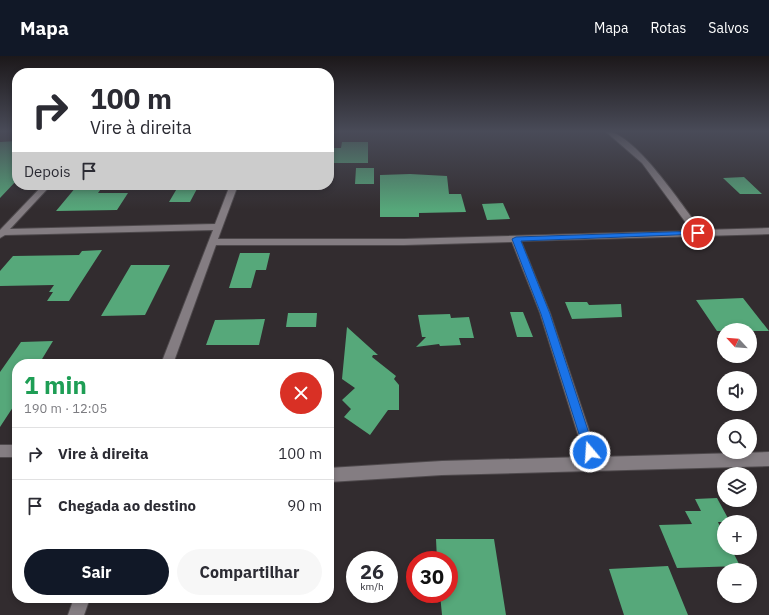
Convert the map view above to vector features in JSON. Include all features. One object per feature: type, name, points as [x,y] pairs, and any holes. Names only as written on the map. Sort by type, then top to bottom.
[{"type":"street","points":[[641,157],[645,160],[698,233]]},
{"type":"street","points":[[1,234],[42,190]]},
{"type":"street","points":[[169,359],[232,190]]},
{"type":"street","points":[[1,234],[218,227]]},
{"type":"street","points":[[212,242],[404,242],[769,231]]},
{"type":"street","points":[[516,239],[545,314],[594,465]]},
{"type":"street","points":[[0,451],[12,451]]},
{"type":"street","points":[[334,474],[442,468],[769,459]]},
{"type":"street","points":[[76,615],[80,603]]},
{"type":"building","points":[[0,157],[12,157],[12,185],[0,198]]},
{"type":"building","points":[[334,157],[368,157],[368,163],[334,163]]},
{"type":"building","points":[[356,168],[374,168],[374,184],[355,184]]},
{"type":"building","points":[[410,174],[447,176],[449,194],[461,194],[466,212],[419,213],[419,217],[380,217],[380,175]]},
{"type":"building","points":[[744,177],[762,194],[740,194],[723,178]]},
{"type":"building","points":[[74,190],[100,190],[98,193],[128,193],[117,210],[56,211]]},
{"type":"building","points":[[176,190],[196,190],[190,202],[169,202]]},
{"type":"building","points":[[503,203],[510,219],[487,220],[482,204]]},
{"type":"building","points":[[102,250],[69,301],[47,301],[53,292],[49,292],[54,285],[0,286],[0,271],[13,256],[79,255],[82,251]]},
{"type":"building","points":[[240,253],[270,253],[266,270],[256,270],[251,288],[229,288]]},
{"type":"building","points":[[131,265],[170,265],[145,315],[101,316]]},
{"type":"building","points":[[743,298],[769,331],[757,331],[757,323],[717,323],[717,331],[696,300]]},
{"type":"building","points":[[565,302],[587,302],[589,305],[621,304],[622,317],[572,319]]},
{"type":"building","points":[[510,312],[523,312],[533,337],[517,337]]},
{"type":"building","points":[[288,313],[317,313],[316,327],[286,327]]},
{"type":"building","points":[[450,314],[451,318],[469,317],[474,338],[459,338],[461,345],[440,346],[439,344],[416,347],[426,337],[422,337],[418,315]]},
{"type":"building","points":[[265,319],[259,345],[206,345],[215,320]]},
{"type":"building","points":[[347,327],[378,355],[373,355],[372,357],[396,376],[394,379],[399,385],[399,410],[388,410],[370,435],[344,417],[351,409],[342,400],[355,388],[342,379]]},
{"type":"building","points":[[53,341],[42,359],[12,359],[12,409],[0,427],[0,372],[21,342]]},
{"type":"building","points":[[717,498],[717,507],[722,507],[726,515],[717,515],[717,555],[734,555],[738,563],[717,563],[717,567],[677,568],[659,525],[692,524],[685,511],[701,511],[695,499]]},
{"type":"building","points":[[436,539],[494,539],[506,615],[442,615],[441,603],[458,603],[458,551],[437,551]]},
{"type":"building","points":[[668,566],[688,615],[624,615],[609,569]]},
{"type":"route","points":[[590,452],[545,314],[516,239],[698,233]]}]
